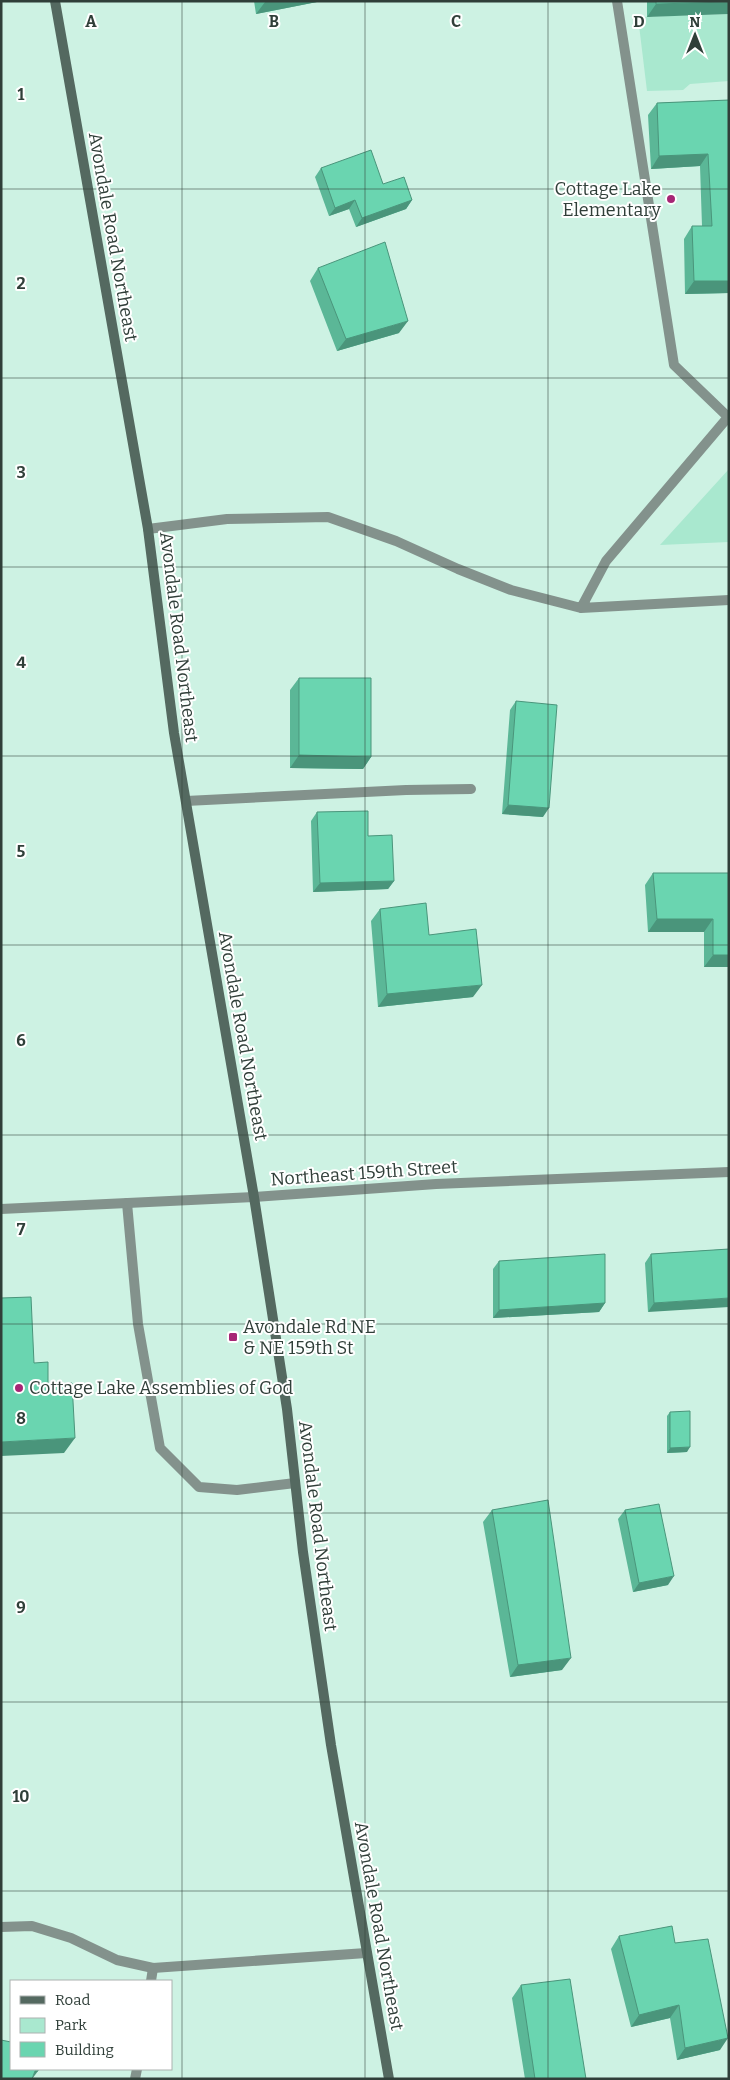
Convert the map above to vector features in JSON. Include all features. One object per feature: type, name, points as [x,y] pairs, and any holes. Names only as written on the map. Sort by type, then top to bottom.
[{"type":"main road","name":"Avondale Road Northeast","points":[[56,1],[148,529],[174,733],[254,1197],[287,1410],[295,1483],[330,1735],[389,2079]]},
{"type":"street","points":[[580,608],[606,561],[728,417],[674,366],[617,1]]},
{"type":"street","points":[[148,529],[228,518],[328,517],[396,541],[511,590],[580,608],[729,600]]},
{"type":"street","points":[[186,801],[406,790],[471,789]]},
{"type":"street","name":"Northeast 159th Street","points":[[1,1209],[254,1197],[436,1184],[729,1172]]},
{"type":"street","points":[[127,1203],[138,1324],[160,1448],[200,1487],[237,1490],[295,1483]]},
{"type":"street","points":[[1,1927],[32,1926],[71,1938],[117,1960],[153,1968],[366,1953]]},
{"type":"street","points":[[151,1980],[153,1968]]},
{"type":"green space","points":[[729,14],[729,81],[690,84],[683,90],[647,91],[638,17]]},
{"type":"green space","points":[[729,469],[729,542],[660,545]]},
{"type":"building","points":[[656,1],[729,1],[729,2],[656,4]]},
{"type":"building","points":[[729,100],[729,281],[694,281],[692,226],[712,226],[708,154],[659,156],[657,103]]},
{"type":"building","points":[[371,150],[383,184],[404,177],[412,200],[362,218],[355,200],[335,208],[321,168]]},
{"type":"building","points":[[385,242],[408,321],[346,339],[318,268]]},
{"type":"building","points":[[299,678],[371,678],[371,757],[299,755]]},
{"type":"building","points":[[516,701],[557,705],[549,808],[508,805]]},
{"type":"building","points":[[368,811],[368,836],[392,835],[394,881],[320,883],[317,812]]},
{"type":"building","points":[[653,873],[729,873],[729,955],[713,955],[713,919],[657,919]]},
{"type":"building","points":[[426,903],[429,935],[476,929],[482,985],[387,994],[380,909]]},
{"type":"building","points":[[729,1249],[729,1298],[654,1303],[651,1254]]},
{"type":"building","points":[[605,1254],[605,1303],[499,1310],[499,1261]]},
{"type":"building","name":"Cottage Lake Assemblies of God","points":[[31,1297],[34,1363],[48,1362],[48,1384],[72,1383],[75,1438],[1,1442],[1,1298]]},
{"type":"building","points":[[690,1411],[690,1447],[670,1448],[670,1412]]},
{"type":"building","points":[[548,1500],[571,1658],[518,1665],[492,1510]]},
{"type":"building","points":[[659,1504],[674,1576],[639,1583],[625,1510]]},
{"type":"building","points":[[672,1926],[675,1943],[708,1939],[728,2038],[685,2048],[679,2005],[639,2015],[619,1936]]},
{"type":"building","points":[[570,1979],[586,2079],[535,2079],[521,1985]]},
{"type":"building","points":[[1,2040],[10,2042],[10,2070],[38,2071],[35,2071],[32,2079],[1,2079]]},
{"type":"place","name":"Cottage Lake Elementary","points":[[671,199]]},
{"type":"place","name":"Avondale Rd NE & NE 159th St","points":[[233,1337]]},
{"type":"place","name":"Cottage Lake Assemblies of God","points":[[19,1388]]}]
